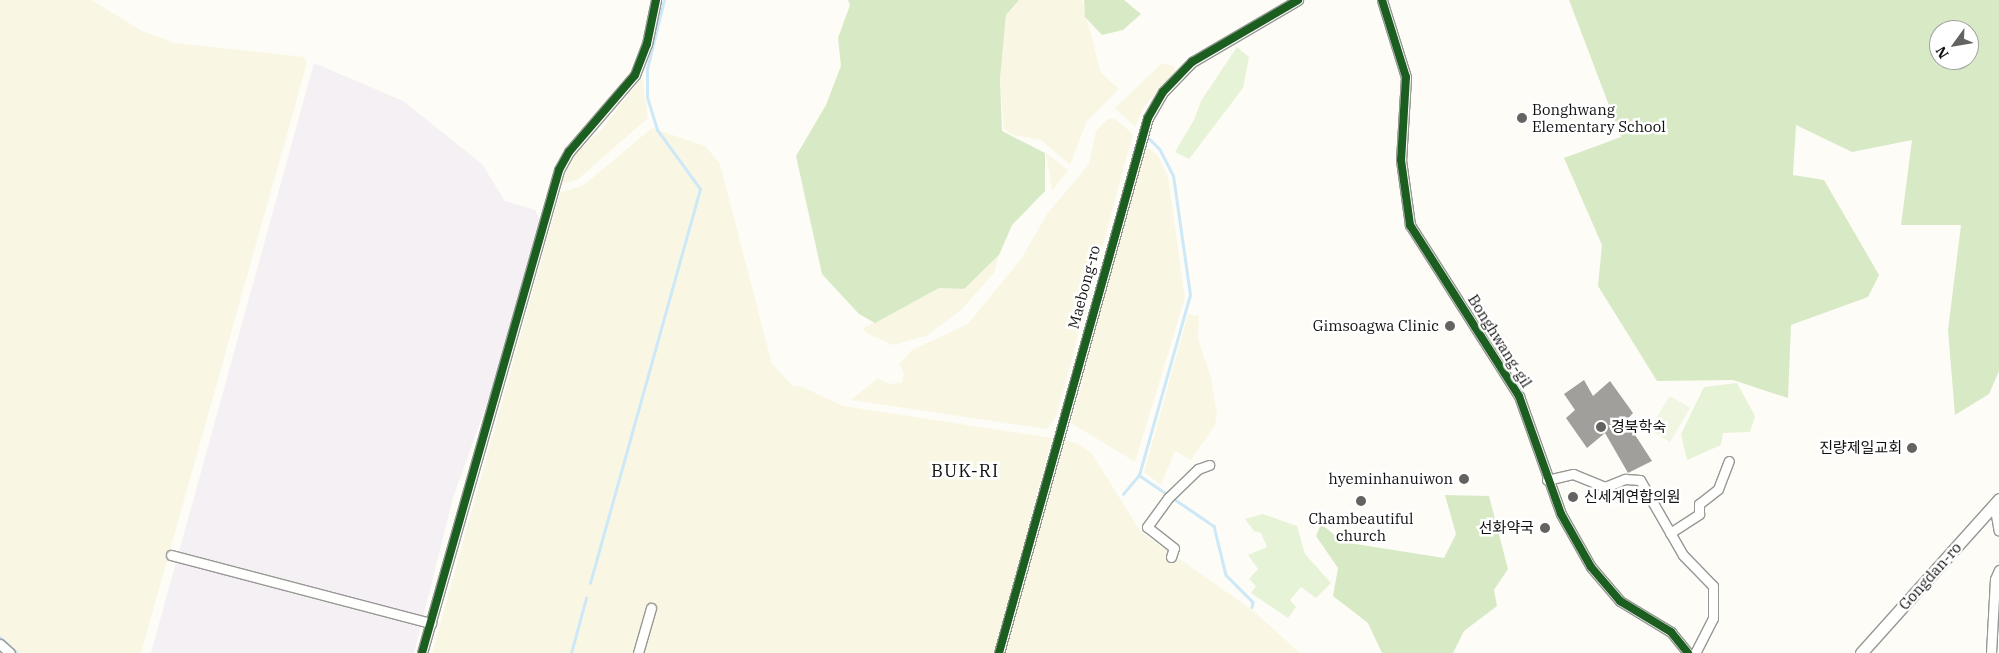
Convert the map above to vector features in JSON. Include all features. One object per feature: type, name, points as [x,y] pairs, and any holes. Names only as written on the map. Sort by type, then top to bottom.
[{"type":"street","points":[[422,653],[559,170],[569,152],[635,76],[647,44],[656,0]]},
{"type":"street","name":"Maebong-ro","points":[[999,653],[1143,130],[1163,92],[1181,72],[1298,0]]},
{"type":"street","name":"Bonghwang-gil","points":[[1382,0],[1406,77],[1400,160],[1406,214],[1519,396],[1547,480],[1581,552],[1609,591],[1630,609],[1671,632],[1688,653]]},
{"type":"street","points":[[1670,534],[1699,514],[1699,504],[1718,490],[1729,460]]},
{"type":"street","points":[[1173,552],[1148,527],[1168,498],[1198,469],[1209,465]]},
{"type":"street","points":[[1547,480],[1574,474],[1605,487],[1625,479],[1640,480],[1683,555],[1713,586],[1713,618],[1695,653]]},
{"type":"street","points":[[1996,501],[1999,532]]},
{"type":"street","name":"Gongdan-ro","points":[[1860,653],[1996,501]]},
{"type":"street","points":[[171,555],[431,623]]},
{"type":"street","points":[[1991,653],[1995,579],[1999,570]]},
{"type":"street","points":[[638,653],[651,608]]},
{"type":"street","points":[[0,644],[10,653]]},
{"type":"shaded area","points":[[0,0],[92,0],[142,31],[175,43],[304,57],[307,63],[141,653],[0,653]]},
{"type":"shaded area","points":[[1019,0],[1082,0],[1101,73],[1119,89],[1087,121],[1070,165],[1041,140],[1013,135],[1004,129],[1000,79],[1006,15]]},
{"type":"shaded area","points":[[314,63],[403,101],[482,164],[505,201],[535,210],[541,222],[496,378],[453,498],[414,653],[151,653]]},
{"type":"shaded area","points":[[1162,63],[1174,66],[1175,72],[1144,107],[1135,127],[1115,108]]},
{"type":"shaded area","points":[[642,77],[648,118],[577,180],[561,184],[572,156],[602,129]]},
{"type":"shaded area","points":[[1108,119],[1115,119],[1133,134],[1056,417],[1047,429],[851,400],[878,378],[889,384],[901,383],[904,374],[899,364],[912,350],[968,324],[1021,259],[1047,214],[1089,164],[1096,131]]},
{"type":"shaded area","points":[[652,128],[705,146],[720,164],[772,364],[794,387],[798,385],[843,406],[1052,438],[995,653],[432,653],[560,193],[584,185]]},
{"type":"shaded area","points":[[1143,145],[1157,154],[1168,176],[1185,298],[1135,462],[1071,423]]},
{"type":"shaded area","points":[[1046,153],[1068,170],[1052,191]]},
{"type":"shaded area","points":[[999,255],[994,273],[960,311],[926,336],[893,345],[866,333],[863,328],[939,288],[964,289]]},
{"type":"shaded area","points":[[1188,314],[1199,316],[1198,339],[1211,378],[1217,413],[1215,425],[1191,460],[1175,451],[1161,485],[1144,472]]},
{"type":"shaded area","points":[[1065,440],[1079,444],[1092,454],[1141,532],[1251,609],[1300,653],[1005,653]]},
{"type":"green space","points":[[848,0],[1019,0],[1006,15],[1000,79],[1002,131],[1045,153],[1045,191],[1012,225],[999,255],[964,289],[939,288],[875,323],[859,314],[822,274],[796,156],[826,105],[841,66],[838,38],[850,5]]},
{"type":"green space","points":[[1084,0],[1124,0],[1141,14],[1123,30],[1102,35],[1085,17]]},
{"type":"green space","points":[[1569,0],[1999,0],[1999,371],[1989,394],[1955,415],[1948,330],[1961,225],[1901,225],[1912,140],[1852,152],[1796,125],[1793,175],[1824,180],[1879,275],[1868,297],[1791,325],[1788,398],[1733,380],[1657,381],[1598,286],[1602,245],[1564,158],[1621,137]]},
{"type":"green space","points":[[1237,47],[1249,57],[1243,88],[1189,159],[1175,152],[1194,120],[1201,101]]},
{"type":"green space","points":[[1737,383],[1755,416],[1750,432],[1723,433],[1721,445],[1687,460],[1681,434],[1704,387]]},
{"type":"green space","points":[[1670,396],[1690,408],[1670,442],[1649,429]]},
{"type":"green space","points":[[1445,495],[1489,496],[1508,569],[1494,590],[1497,606],[1464,631],[1453,653],[1382,653],[1368,623],[1333,596],[1338,568],[1316,536],[1321,524],[1343,542],[1444,558],[1456,534]]},
{"type":"green space","points":[[1263,514],[1297,526],[1305,554],[1331,583],[1316,598],[1301,587],[1290,600],[1296,607],[1288,618],[1251,593],[1256,586],[1249,579],[1258,569],[1248,555],[1267,547],[1261,533],[1254,531],[1245,519]]},
{"type":"building","name":"경북학숙","points":[[1584,380],[1593,396],[1610,381],[1633,413],[1626,421],[1652,461],[1628,473],[1605,433],[1587,448],[1566,418],[1575,410],[1564,394]]},
{"type":"waterway","points":[[590,583],[700,189],[657,130],[647,97],[647,69],[664,0]]},
{"type":"waterway","points":[[1123,494],[1139,475],[1190,295],[1173,176],[1159,149],[1149,139]]},
{"type":"waterway","points":[[1139,475],[1214,526],[1226,575],[1253,602],[1252,607]]},
{"type":"waterway","points":[[571,653],[586,598]]},
{"type":"waterway","points":[[0,637],[17,653]]},
{"type":"cycle path","points":[[422,653],[559,170],[569,152],[635,75],[647,44],[656,0]]},
{"type":"cycle path","points":[[999,653],[1148,118],[1163,92],[1192,62],[1298,0]]},
{"type":"cycle path","points":[[1382,0],[1406,77],[1401,160],[1410,225],[1519,396],[1561,514],[1591,567],[1620,601],[1671,632],[1688,653]]},
{"type":"place","name":"Bonghwang Elementary School","points":[[1522,118]]},
{"type":"place","name":"Gimsoagwa Clinic","points":[[1450,326]]},
{"type":"place","name":"경북학숙","points":[[1601,427]]},
{"type":"place","name":"진량제일교회","points":[[1912,448]]},
{"type":"place","name":"hyeminhanuiwon","points":[[1464,479]]},
{"type":"place","name":"신세계연합의원","points":[[1573,497]]},
{"type":"place","name":"Chambeautiful church","points":[[1361,501]]},
{"type":"place","name":"선화약국","points":[[1545,528]]},
{"type":"district","name":"BUK-RI","points":[[965,471]]}]
